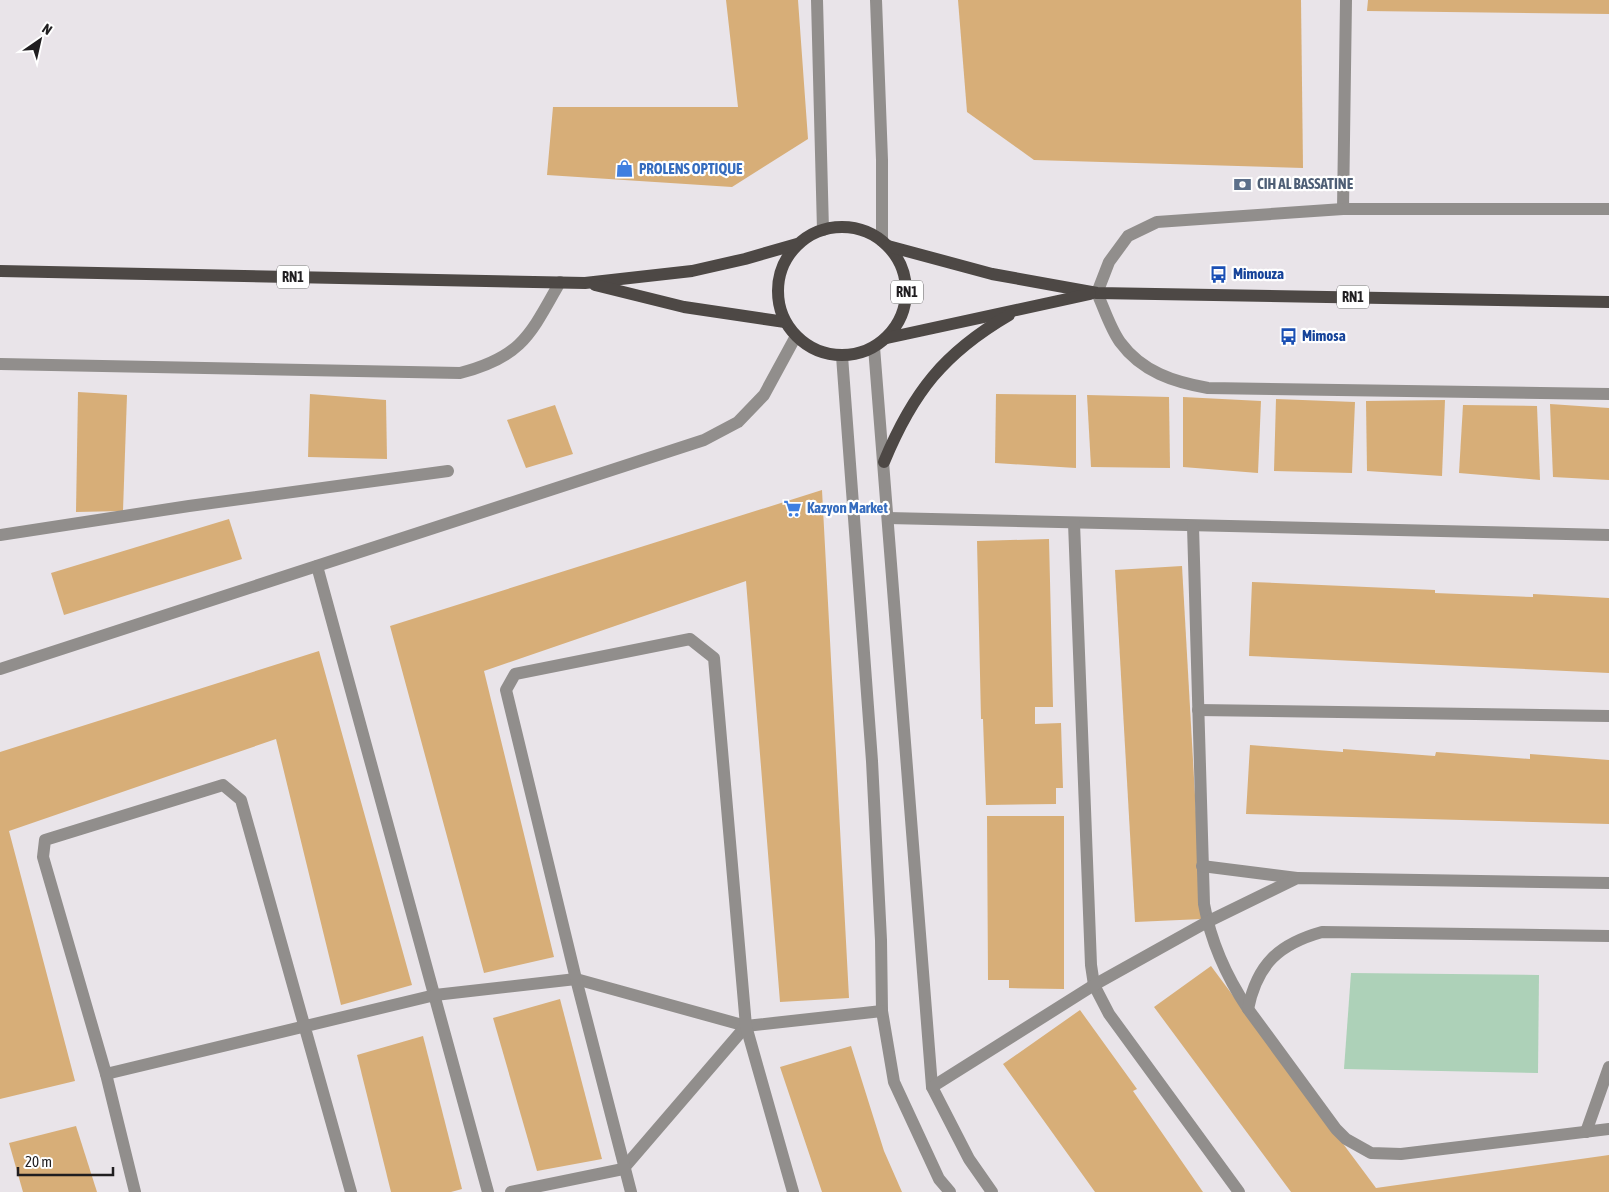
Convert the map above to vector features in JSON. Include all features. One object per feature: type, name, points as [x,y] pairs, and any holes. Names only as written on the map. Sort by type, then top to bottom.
[{"type":"main road","name":"RN1","points":[[885,243],[898,259],[904,275],[907,292],[898,324],[887,338],[874,347],[858,354],[842,356],[817,350],[796,336],[785,322],[779,307],[777,290],[780,273],[786,258],[797,244],[810,234],[843,227],[859,229],[885,243],[992,274],[1097,293],[1609,302]]},
{"type":"main road","name":"RN1","points":[[0,271],[585,283],[692,271],[745,260],[797,244]]},
{"type":"main road","name":"RN1","points":[[585,283],[684,307],[785,322]]},
{"type":"main road","name":"RN1","points":[[887,338],[1097,293]]},
{"type":"main road","points":[[884,462],[900,424],[921,389],[948,358],[980,332],[1015,312]]},
{"type":"street","points":[[817,0],[823,230]]},
{"type":"street","points":[[876,0],[885,243]]},
{"type":"street","points":[[1344,210],[1346,0]]},
{"type":"street","points":[[1609,209],[1344,210],[1157,222],[1128,236],[1109,262],[1097,293],[1120,342],[1144,366],[1175,382],[1208,388],[1609,394]]},
{"type":"street","points":[[0,364],[460,373],[488,366],[513,350],[533,329],[560,282]]},
{"type":"street","points":[[0,669],[704,440],[738,422],[764,395],[796,336]]},
{"type":"street","points":[[874,347],[932,1087],[970,1159],[992,1192]]},
{"type":"street","points":[[842,356],[872,761],[881,940],[882,1011],[894,1082],[939,1178],[950,1192]]},
{"type":"street","points":[[0,535],[448,471]]},
{"type":"street","points":[[888,518],[1609,535]]},
{"type":"street","points":[[1074,522],[1091,965],[1094,985],[1109,1014],[1239,1192]]},
{"type":"street","points":[[1193,526],[1202,866],[1207,922],[1223,968],[1248,1009],[1336,1130],[1357,1147],[1371,1152],[1401,1154],[1609,1129]]},
{"type":"street","points":[[317,566],[488,1192]]},
{"type":"street","points":[[631,1192],[623,1169],[506,690],[515,674],[690,639],[714,658],[746,1026],[792,1192]]},
{"type":"street","points":[[1198,710],[1609,716]]},
{"type":"street","points":[[135,1192],[106,1074],[43,857],[45,840],[223,785],[241,800],[351,1192]]},
{"type":"street","points":[[1202,866],[1297,878],[1609,884]]},
{"type":"street","points":[[932,1087],[1094,985],[1207,922],[1297,878]]},
{"type":"street","points":[[1248,1009],[1252,991],[1260,973],[1272,958],[1286,946],[1304,937],[1322,932],[1609,936]]},
{"type":"street","points":[[106,1074],[435,995],[576,980],[746,1026],[882,1011]]},
{"type":"street","points":[[511,1192],[623,1169],[746,1026]]},
{"type":"street","points":[[1586,1132],[1609,1067]]},
{"type":"green space","points":[[1351,973],[1539,975],[1538,1073],[1344,1069]]},
{"type":"building","points":[[726,0],[798,0],[808,139],[732,187],[547,175],[553,107],[738,107]]},
{"type":"building","points":[[958,0],[1301,0],[1303,168],[1034,160],[967,112]]},
{"type":"building","points":[[1368,0],[1609,0],[1609,14],[1367,11]]},
{"type":"building","points":[[78,392],[127,395],[123,511],[76,512]]},
{"type":"building","points":[[310,394],[386,400],[387,459],[308,457]]},
{"type":"building","points":[[996,394],[1076,395],[1076,468],[995,463]]},
{"type":"building","points":[[1087,395],[1169,397],[1170,468],[1091,467]]},
{"type":"building","points":[[1183,397],[1261,401],[1258,473],[1183,467]]},
{"type":"building","points":[[1276,399],[1355,402],[1352,473],[1274,471]]},
{"type":"building","points":[[1445,400],[1442,476],[1367,471],[1366,401]]},
{"type":"building","points":[[1550,404],[1609,408],[1609,480],[1553,477]]},
{"type":"building","points":[[555,405],[573,454],[526,468],[507,420]]},
{"type":"building","points":[[1463,405],[1537,406],[1540,480],[1459,473]]},
{"type":"building","points":[[822,490],[849,998],[780,1002],[746,581],[484,671],[554,957],[484,973],[390,626]]},
{"type":"building","points":[[229,519],[242,559],[64,615],[51,573]]},
{"type":"building","points":[[1049,539],[1053,707],[1035,707],[1035,724],[1061,723],[1063,788],[1056,788],[1056,804],[986,805],[983,719],[981,719],[977,541]]},
{"type":"building","points":[[1182,566],[1202,919],[1135,922],[1115,570]]},
{"type":"building","points":[[1252,582],[1435,590],[1435,593],[1533,597],[1533,594],[1609,598],[1609,673],[1249,656]]},
{"type":"building","points":[[319,651],[412,985],[341,1005],[276,739],[9,831],[75,1081],[0,1099],[0,752]]},
{"type":"building","points":[[1250,745],[1343,752],[1343,749],[1435,756],[1436,752],[1530,759],[1530,754],[1609,760],[1609,824],[1246,814]]},
{"type":"building","points":[[987,816],[1064,816],[1064,989],[1009,988],[1009,980],[988,980]]},
{"type":"building","points":[[1211,966],[1376,1188],[1609,1155],[1609,1192],[1291,1192],[1154,1007]]},
{"type":"building","points":[[560,999],[602,1159],[537,1171],[493,1018]]},
{"type":"building","points":[[1080,1010],[1137,1089],[1133,1091],[1203,1192],[1095,1192],[1003,1064]]},
{"type":"building","points":[[423,1036],[462,1189],[451,1192],[391,1192],[357,1055]]},
{"type":"building","points":[[851,1046],[884,1151],[902,1192],[822,1192],[780,1067]]},
{"type":"building","points":[[76,1126],[97,1192],[23,1192],[9,1143]]},
{"type":"place","name":"PROLENS OPTIQUE","points":[[625,169]]},
{"type":"place","name":"CIH AL BASSATINE","points":[[1243,184]]},
{"type":"place","name":"Mimouza","points":[[1219,274]]},
{"type":"place","name":"Mimosa","points":[[1288,336]]},
{"type":"place","name":"Kazyon Market","points":[[793,508]]}]
